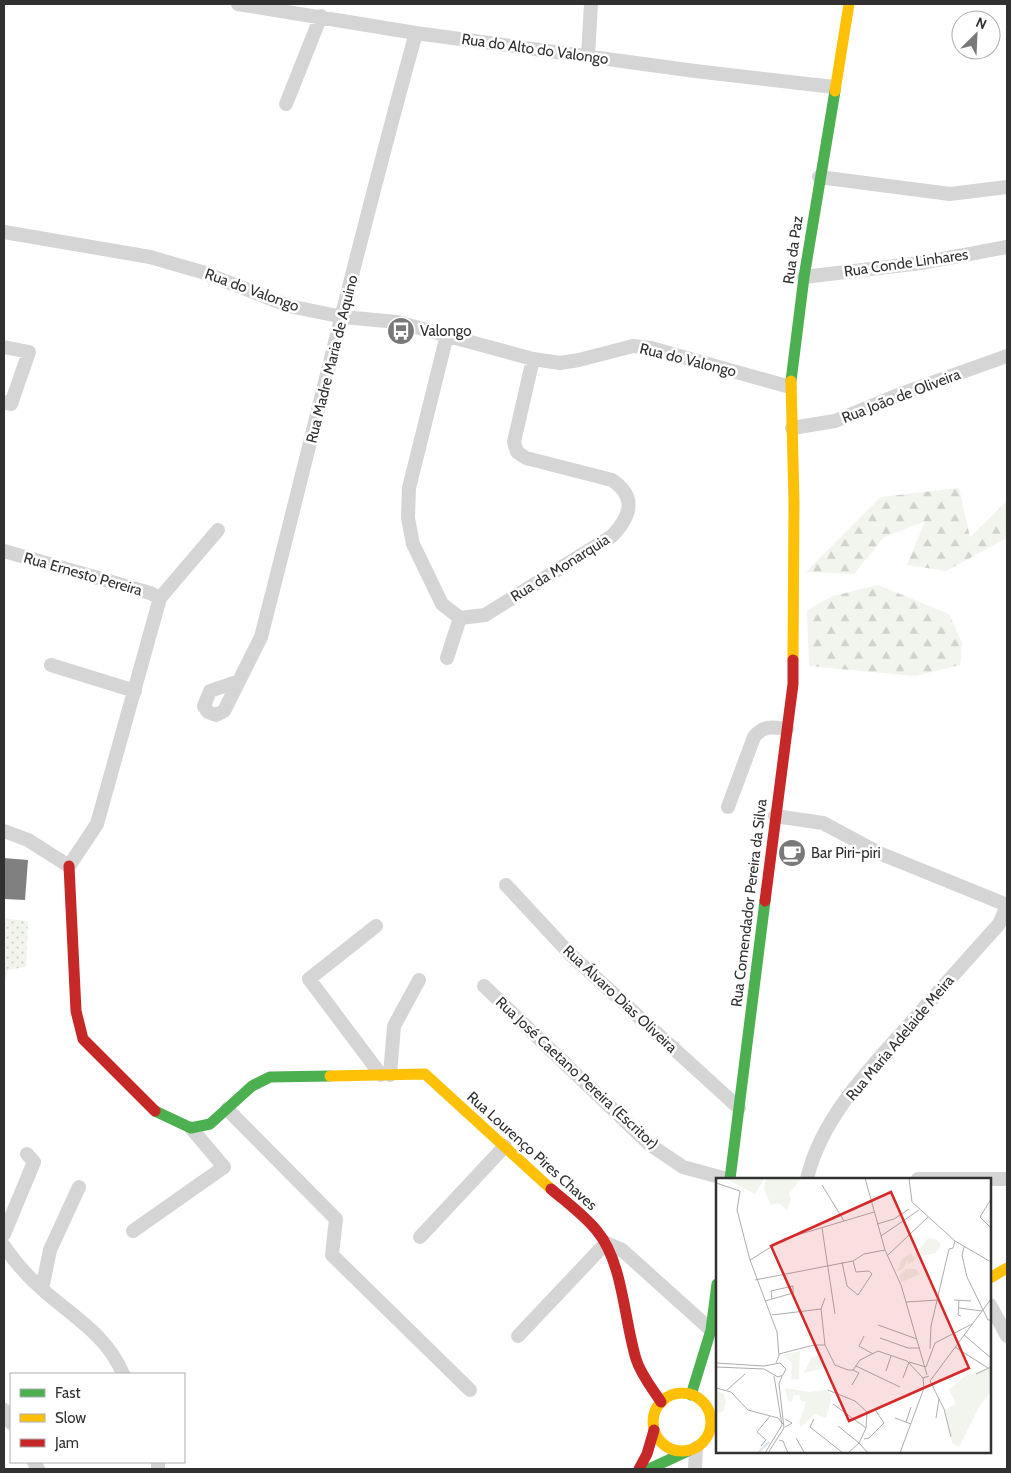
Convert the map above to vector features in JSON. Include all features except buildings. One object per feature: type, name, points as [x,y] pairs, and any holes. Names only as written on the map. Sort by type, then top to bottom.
[{"type":"main road","name":"Rua da Paz","points":[[795,630],[794,502],[790,387],[819,177],[849,4]]},
{"type":"main road","name":"Rua Comendador Pereira da Silva","points":[[729,1178],[787,729],[795,630]]},
{"type":"main road","points":[[69,866],[76,1011],[83,1039],[155,1112],[191,1128],[210,1124],[227,1109]]},
{"type":"main road","name":"Rua Lourenço Pires Chaves","points":[[227,1109],[252,1086],[270,1077],[425,1074],[597,1230],[606,1243],[637,1360],[661,1402]]},
{"type":"main road","points":[[991,1277],[1007,1268]]},
{"type":"main road","points":[[692,1395],[714,1328],[716,1299]]},
{"type":"main road","points":[[639,1469],[647,1454],[654,1430],[653,1415],[661,1402],[675,1394],[692,1395],[716,1410]]},
{"type":"main road","points":[[654,1430],[658,1439],[672,1450],[695,1448],[710,1430],[711,1421],[705,1404]]},
{"type":"main road","points":[[649,1469],[695,1448],[716,1435]]},
{"type":"street","name":"Rua do Alto do Valongo","points":[[238,4],[321,16],[416,33],[834,87]]},
{"type":"street","points":[[588,56],[591,4]]},
{"type":"street","points":[[286,104],[321,16]]},
{"type":"street","name":"Rua Madre Maria de Aquino","points":[[239,681],[261,637],[343,317],[375,178],[416,33]]},
{"type":"street","points":[[819,177],[950,194],[1007,186]]},
{"type":"street","name":"Rua do Valongo","points":[[4,232],[150,257],[202,272],[289,306],[343,317],[398,322],[533,359],[560,363],[633,346],[651,348],[790,387]]},
{"type":"street","name":"Rua Conde Linhares","points":[[804,277],[921,263],[1007,248]]},
{"type":"street","points":[[447,335],[409,488],[408,518],[413,544],[442,604],[460,618],[447,658]]},
{"type":"street","points":[[4,347],[28,352],[7,403]]},
{"type":"street","name":"Rua João de Oliveira","points":[[792,428],[835,422],[903,393],[1007,356]]},
{"type":"street","name":"Rua da Monarquia","points":[[460,618],[485,615],[612,536],[623,525],[628,513],[629,500],[624,488],[612,480],[526,458],[518,452],[514,442],[533,359]]},
{"type":"street","points":[[4,830],[28,840],[69,866],[97,824],[160,598],[218,530]]},
{"type":"street","name":"Rua Ernesto Pereira","points":[[4,551],[150,593],[160,598]]},
{"type":"street","points":[[51,665],[135,691]]},
{"type":"street","points":[[728,807],[754,737],[760,730],[768,726],[787,729]]},
{"type":"street","points":[[775,816],[823,823],[880,853],[1007,906]]},
{"type":"street","name":"Rua Álvaro Dias Oliveira","points":[[506,885],[571,955],[739,1108]]},
{"type":"street","name":"Rua Maria Adelaide Meira","points":[[808,1178],[811,1162],[834,1119],[875,1063],[999,924],[1007,906]]},
{"type":"street","points":[[376,926],[308,979],[386,1075]]},
{"type":"street","points":[[386,1075],[394,1026],[419,980]]},
{"type":"street","name":"Rua José Caetano Pereira (Escritor)","points":[[484,986],[649,1144],[684,1168],[725,1178]]},
{"type":"street","points":[[227,1109],[336,1219],[332,1254],[470,1390]]},
{"type":"street","points":[[133,1231],[224,1167],[191,1128]]},
{"type":"street","points":[[420,1237],[505,1146]]},
{"type":"street","points":[[4,1234],[34,1162],[27,1154]]},
{"type":"street","points":[[991,1179],[1007,1179]]},
{"type":"street","points":[[42,1289],[50,1250],[79,1187]]},
{"type":"street","points":[[518,1336],[606,1243],[622,1250],[714,1328]]},
{"type":"street","points":[[4,1246],[18,1267],[93,1330],[108,1348],[122,1373]]},
{"type":"street","points":[[991,1307],[1007,1336]]},
{"type":"street","points":[[4,1410],[10,1421]]},
{"type":"street","points":[[695,1448],[695,1469]]},
{"type":"street","points":[[662,1463],[676,1469]]},
{"type":"green space","points":[[959,488],[970,537],[1007,501],[1007,538],[946,571],[907,565],[925,521],[883,538],[854,574],[806,572],[881,497]]},
{"type":"green space","points":[[878,585],[949,614],[962,643],[960,665],[915,676],[809,666],[807,610],[833,596]]},
{"type":"green space","points":[[4,918],[28,921],[26,967],[8,970],[4,984]]},
{"type":"traffic: fast","points":[[791,381],[804,277],[835,91]]},
{"type":"traffic: fast","points":[[730,1178],[765,901]]},
{"type":"traffic: fast","points":[[155,1111],[191,1128],[210,1124],[252,1086],[270,1077],[330,1076]]},
{"type":"traffic: fast","points":[[691,1395],[711,1330],[716,1292]]},
{"type":"traffic: fast","points":[[649,1469],[688,1451]]},
{"type":"traffic: slow","points":[[835,91],[849,4]]},
{"type":"traffic: slow","points":[[791,381],[794,502],[793,660]]},
{"type":"traffic: slow","points":[[330,1076],[425,1074],[551,1189]]},
{"type":"traffic: slow","points":[[991,1277],[1007,1268]]},
{"type":"traffic: slow","points":[[682,1393],[693,1395],[703,1401],[709,1411],[711,1422],[709,1433],[703,1443],[693,1449],[682,1451],[671,1449],[661,1443],[655,1433],[653,1422],[655,1411],[661,1401],[671,1395],[682,1393]]},
{"type":"traffic: jam","points":[[765,901],[793,684],[793,660]]},
{"type":"traffic: jam","points":[[69,866],[76,1011],[83,1039],[155,1111]]},
{"type":"traffic: jam","points":[[551,1189],[575,1209],[597,1231],[606,1244],[618,1275],[638,1365],[661,1402]]},
{"type":"traffic: jam","points":[[639,1469],[647,1454],[654,1430]]},
{"type":"place","name":"Valongo","points":[[401,331]]},
{"type":"place","name":"Bar Piri-piri","points":[[792,853]]}]
